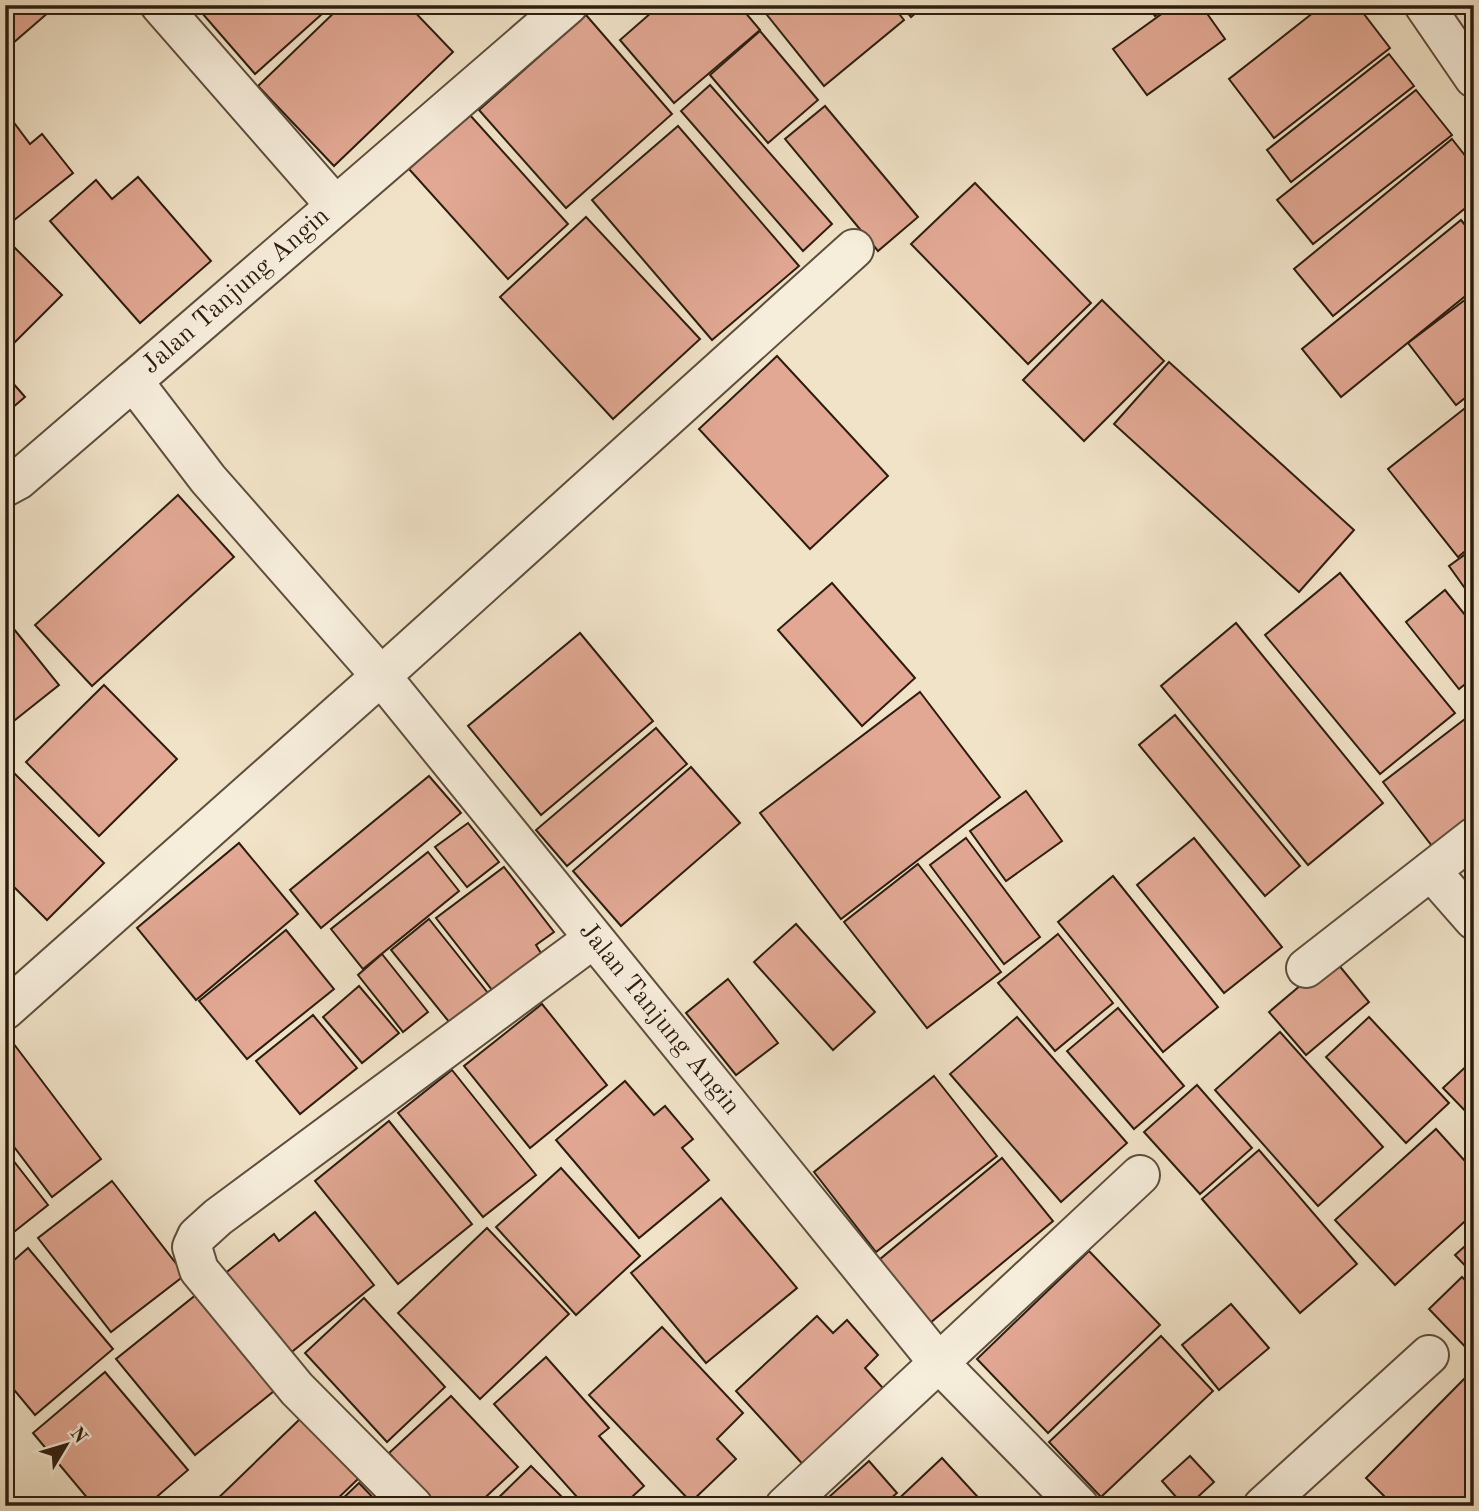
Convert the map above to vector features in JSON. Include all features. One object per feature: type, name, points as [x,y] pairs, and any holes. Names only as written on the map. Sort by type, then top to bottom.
[{"type":"street","points":[[160,5],[335,205]]},
{"type":"street","name":"Jalan Tanjung Angin","points":[[568,5],[133,381],[208,479],[381,676],[939,1362],[1079,1506]]},
{"type":"street","points":[[1424,5],[1474,78]]},
{"type":"street","points":[[5,1010],[381,676],[854,249]]},
{"type":"street","points":[[5,487],[18,480],[133,381]]},
{"type":"street","points":[[1306,968],[1474,837]]},
{"type":"street","points":[[1431,871],[1474,920]]},
{"type":"street","points":[[413,1506],[297,1389],[199,1270],[191,1247],[197,1236],[218,1217],[593,939]]},
{"type":"street","points":[[785,1506],[1140,1175]]},
{"type":"street","points":[[1263,1506],[1429,1355]]},
{"type":"building","points":[[5,5],[57,5],[5,50]]},
{"type":"building","points":[[195,5],[332,5],[255,74]]},
{"type":"building","points":[[342,5],[408,5],[453,52],[334,166],[258,86]]},
{"type":"building","points":[[660,5],[739,5],[760,30],[674,103],[620,40]]},
{"type":"building","points":[[759,5],[892,5],[904,20],[824,86]]},
{"type":"building","points":[[901,5],[925,5],[911,17]]},
{"type":"building","points":[[1147,5],[1170,5],[1155,16]]},
{"type":"building","points":[[1174,5],[1201,5],[1225,39],[1147,95],[1113,49]]},
{"type":"building","points":[[1323,5],[1357,5],[1390,48],[1274,138],[1229,79]]},
{"type":"building","points":[[586,15],[672,114],[566,208],[479,110]]},
{"type":"building","points":[[760,31],[818,100],[768,143],[710,75]]},
{"type":"building","points":[[1389,54],[1414,86],[1291,182],[1267,150]]},
{"type":"building","points":[[710,85],[832,224],[803,251],[681,111]]},
{"type":"building","points":[[1416,90],[1452,135],[1313,244],[1277,200]]},
{"type":"building","points":[[825,106],[918,217],[878,251],[785,139]]},
{"type":"building","points":[[6,112],[30,144],[42,134],[73,173],[13,221],[5,212]]},
{"type":"building","points":[[469,114],[568,224],[508,279],[409,169]]},
{"type":"building","points":[[678,126],[799,266],[712,340],[592,200]]},
{"type":"building","points":[[1452,139],[1474,167],[1474,201],[1333,316],[1294,269]]},
{"type":"building","points":[[138,177],[211,261],[140,323],[50,221],[96,180],[112,199]]},
{"type":"building","points":[[975,183],[1091,303],[1028,364],[911,244]]},
{"type":"building","points":[[586,217],[700,339],[613,419],[500,297]]},
{"type":"building","points":[[1461,220],[1474,236],[1474,289],[1341,397],[1302,349]]},
{"type":"building","points":[[5,238],[62,295],[9,348],[5,344]]},
{"type":"building","points":[[1474,293],[1474,391],[1456,405],[1408,343]]},
{"type":"building","points":[[1102,300],[1164,361],[1084,441],[1023,380]]},
{"type":"building","points":[[777,356],[888,476],[810,549],[699,429]]},
{"type":"building","points":[[1169,362],[1354,530],[1299,592],[1114,424]]},
{"type":"building","points":[[5,374],[25,397],[5,414]]},
{"type":"building","points":[[1474,401],[1474,544],[1458,557],[1388,469]]},
{"type":"building","points":[[178,495],[234,557],[92,686],[35,625]]},
{"type":"building","points":[[1474,548],[1474,601],[1449,566]]},
{"type":"building","points":[[1340,573],[1455,713],[1380,774],[1265,635]]},
{"type":"building","points":[[832,583],[915,678],[862,726],[778,630]]},
{"type":"building","points":[[1445,590],[1474,626],[1474,677],[1459,689],[1406,622]]},
{"type":"building","points":[[5,618],[59,685],[5,728]]},
{"type":"building","points":[[1236,623],[1383,803],[1308,865],[1161,686]]},
{"type":"building","points":[[580,633],[653,721],[541,815],[468,726]]},
{"type":"building","points":[[104,685],[177,759],[99,836],[26,762]]},
{"type":"building","points":[[920,692],[1000,797],[841,919],[760,813]]},
{"type":"building","points":[[1474,712],[1474,813],[1432,846],[1383,782]]},
{"type":"building","points":[[1175,715],[1300,866],[1265,896],[1139,745]]},
{"type":"building","points":[[656,728],[687,764],[567,866],[536,830]]},
{"type":"building","points":[[5,764],[104,863],[47,920],[5,878]]},
{"type":"building","points":[[691,767],[740,823],[621,926],[573,871]]},
{"type":"building","points":[[429,776],[461,813],[321,928],[290,890]]},
{"type":"building","points":[[1026,791],[1062,841],[1006,881],[970,831]]},
{"type":"building","points":[[468,823],[499,862],[467,887],[435,847]]},
{"type":"building","points":[[966,838],[1040,937],[1004,964],[930,865]]},
{"type":"building","points":[[1194,838],[1282,947],[1224,993],[1137,885]]},
{"type":"building","points":[[239,843],[298,914],[196,1000],[137,928]]},
{"type":"building","points":[[428,852],[459,891],[363,969],[331,929]]},
{"type":"building","points":[[918,864],[1001,972],[927,1028],[844,922]]},
{"type":"building","points":[[504,867],[554,932],[536,945],[544,958],[496,995],[436,918]]},
{"type":"building","points":[[1113,876],[1218,1007],[1163,1052],[1058,922]]},
{"type":"building","points":[[429,919],[492,998],[454,1028],[391,950]]},
{"type":"building","points":[[796,924],[875,1012],[833,1050],[754,962]]},
{"type":"building","points":[[286,930],[334,989],[247,1059],[199,1001]]},
{"type":"building","points":[[1058,934],[1113,1003],[1055,1051],[998,983]]},
{"type":"building","points":[[382,954],[428,1012],[403,1032],[358,975]]},
{"type":"building","points":[[1333,958],[1369,1002],[1306,1055],[1269,1012]]},
{"type":"building","points":[[728,979],[778,1043],[736,1075],[686,1013]]},
{"type":"building","points":[[359,986],[399,1033],[362,1063],[323,1017]]},
{"type":"building","points":[[542,1004],[607,1085],[530,1148],[464,1066]]},
{"type":"building","points":[[1118,1008],[1184,1086],[1134,1129],[1067,1051]]},
{"type":"building","points":[[313,1015],[357,1068],[300,1114],[256,1061]]},
{"type":"building","points":[[1017,1017],[1127,1143],[1061,1202],[950,1074]]},
{"type":"building","points":[[1369,1017],[1449,1103],[1406,1143],[1326,1057]]},
{"type":"building","points":[[1280,1032],[1383,1147],[1318,1206],[1215,1090]]},
{"type":"building","points":[[7,1035],[101,1159],[52,1197],[5,1135]]},
{"type":"building","points":[[1474,1059],[1474,1120],[1443,1088]]},
{"type":"building","points":[[452,1070],[536,1175],[483,1217],[398,1113]]},
{"type":"building","points":[[934,1076],[997,1156],[876,1252],[814,1172]]},
{"type":"building","points":[[625,1081],[654,1115],[665,1106],[693,1139],[682,1148],[709,1180],[639,1238],[556,1140]]},
{"type":"building","points":[[1197,1085],[1252,1148],[1200,1194],[1144,1132]]},
{"type":"building","points":[[389,1121],[472,1224],[398,1284],[315,1181]]},
{"type":"building","points":[[1436,1129],[1474,1171],[1474,1213],[1395,1285],[1335,1220]]},
{"type":"building","points":[[5,1150],[48,1205],[5,1239]]},
{"type":"building","points":[[1259,1150],[1357,1264],[1300,1313],[1202,1199]]},
{"type":"building","points":[[1002,1158],[1053,1221],[930,1323],[879,1260]]},
{"type":"building","points":[[561,1168],[640,1256],[576,1315],[496,1227]]},
{"type":"building","points":[[112,1181],[185,1275],[111,1332],[38,1238]]},
{"type":"building","points":[[721,1198],[797,1288],[706,1363],[631,1273]]},
{"type":"building","points":[[315,1212],[374,1285],[288,1355],[223,1275],[274,1234],[279,1241]]},
{"type":"building","points":[[487,1228],[569,1314],[480,1399],[398,1313]]},
{"type":"building","points":[[1474,1238],[1474,1275],[1455,1255]]},
{"type":"building","points":[[28,1248],[113,1349],[35,1415],[5,1379],[5,1268]]},
{"type":"building","points":[[1089,1251],[1160,1325],[1048,1433],[977,1359]]},
{"type":"building","points":[[1462,1277],[1474,1289],[1474,1356],[1429,1309]]},
{"type":"building","points":[[197,1294],[274,1391],[195,1455],[116,1359]]},
{"type":"building","points":[[364,1298],[445,1387],[387,1442],[305,1353]]},
{"type":"building","points":[[1231,1304],[1269,1348],[1219,1390],[1182,1345]]},
{"type":"building","points":[[817,1316],[833,1333],[847,1320],[878,1355],[865,1368],[889,1395],[808,1470],[736,1391]]},
{"type":"building","points":[[662,1327],[743,1413],[717,1439],[736,1459],[691,1502],[589,1395]]},
{"type":"building","points":[[1161,1336],[1213,1391],[1101,1497],[1049,1442]]},
{"type":"building","points":[[546,1357],[609,1428],[599,1436],[644,1486],[622,1506],[585,1506],[494,1404]]},
{"type":"building","points":[[105,1372],[188,1470],[146,1506],[94,1506],[33,1433]]},
{"type":"building","points":[[1469,1374],[1474,1379],[1474,1506],[1394,1506],[1366,1478]]},
{"type":"building","points":[[451,1396],[518,1467],[476,1506],[437,1506],[389,1453]]},
{"type":"building","points":[[301,1418],[359,1478],[330,1506],[210,1506]]},
{"type":"building","points":[[1190,1456],[1214,1482],[1188,1506],[1184,1506],[1162,1481]]},
{"type":"building","points":[[942,1458],[986,1506],[891,1506]]},
{"type":"building","points":[[869,1461],[897,1493],[882,1506],[837,1506],[829,1497]]},
{"type":"building","points":[[531,1466],[571,1506],[490,1506]]},
{"type":"building","points":[[359,1483],[381,1506],[335,1506]]}]
